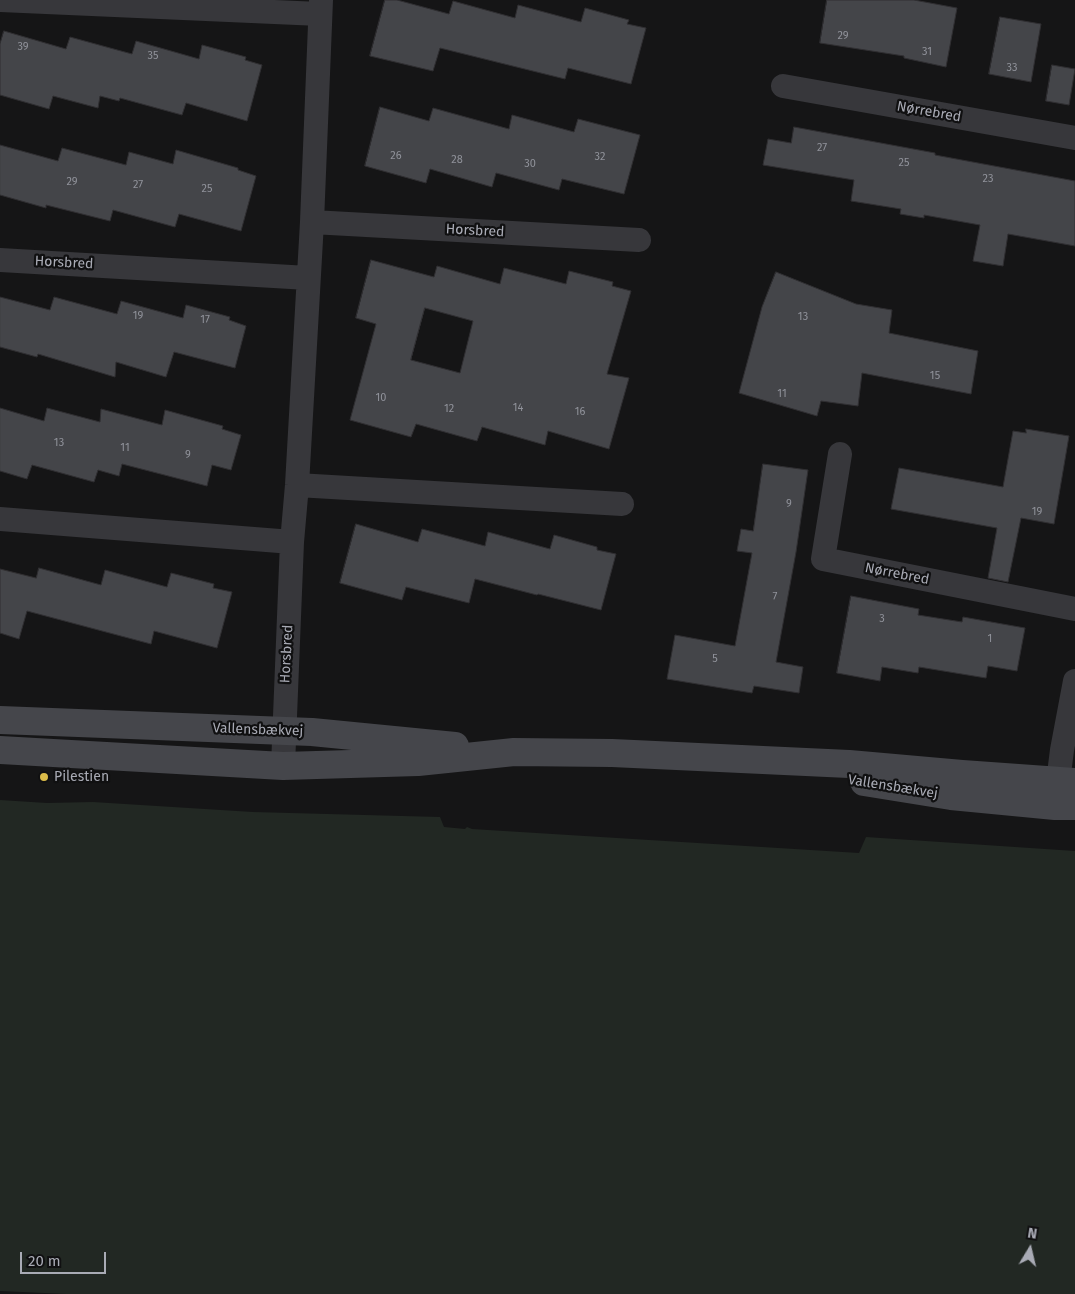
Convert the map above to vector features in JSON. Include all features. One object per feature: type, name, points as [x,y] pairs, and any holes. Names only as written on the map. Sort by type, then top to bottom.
[{"type":"street","name":"Horsbred","points":[[0,0],[321,7],[312,222],[292,542],[283,766]]},
{"type":"street","name":"Nørrebred","points":[[783,86],[1075,138]]},
{"type":"street","name":"Horsbred","points":[[312,222],[638,240]]},
{"type":"street","name":"Horsbred","points":[[0,260],[308,278]]},
{"type":"street","name":"Nørrebred","points":[[840,454],[823,559],[1075,609]]},
{"type":"street","points":[[297,485],[622,504]]},
{"type":"street","points":[[0,519],[292,542]]},
{"type":"street","points":[[1066,794],[1062,750],[1075,681]]},
{"type":"street","name":"Vallensbækvej","points":[[0,720],[312,732],[514,752],[612,753],[712,758],[951,796],[1066,794]]},
{"type":"street","name":"Vallensbækvej","points":[[0,750],[283,766],[418,762],[514,752]]},
{"type":"shaded area","points":[[0,800],[47,803],[93,802],[253,812],[440,817],[444,827],[465,829],[467,827],[472,829],[859,853],[866,837],[1075,851],[1075,1294],[66,1294],[0,1291]]},
{"type":"building","points":[[385,0],[397,0],[449,14],[453,1],[515,18],[518,5],[581,22],[585,8],[629,20],[627,24],[646,28],[631,84],[568,68],[565,79],[440,48],[433,71],[370,56]]},
{"type":"building","points":[[827,0],[914,0],[957,8],[946,67],[904,58],[904,56],[820,43]]},
{"type":"building","points":[[1000,17],[1041,24],[1031,82],[989,74]]},
{"type":"building","points":[[4,31],[66,49],[70,37],[132,54],[136,41],[199,59],[202,45],[246,57],[245,60],[262,65],[247,121],[186,103],[182,115],[120,98],[119,101],[100,96],[98,108],[53,96],[49,109],[0,95],[0,44]]},
{"type":"building","points":[[1052,65],[1075,69],[1069,105],[1046,101]]},
{"type":"building","points":[[380,107],[429,121],[433,108],[509,129],[512,115],[574,132],[578,119],[640,135],[624,194],[562,179],[559,190],[496,173],[492,187],[430,169],[426,183],[365,166]]},
{"type":"building","points":[[794,127],[1075,181],[1075,246],[1008,234],[1003,266],[973,261],[980,225],[924,215],[924,218],[900,214],[901,209],[851,201],[854,180],[763,165],[768,139],[791,143]]},
{"type":"building","points":[[0,145],[58,161],[62,148],[126,165],[129,152],[173,164],[176,150],[238,168],[238,170],[256,176],[241,231],[179,214],[175,227],[113,210],[110,221],[46,205],[46,208],[0,195]]},
{"type":"building","points":[[371,260],[434,277],[437,266],[500,284],[504,268],[566,284],[569,271],[613,282],[612,286],[631,291],[607,374],[629,378],[609,449],[548,431],[545,445],[482,427],[477,441],[416,424],[411,437],[350,420],[376,324],[356,318]],"holes":[[[425,308],[473,321],[460,373],[411,360]]]},
{"type":"building","points":[[776,272],[856,304],[892,310],[889,333],[978,351],[971,394],[862,373],[858,406],[821,401],[817,416],[739,393],[762,307]]},
{"type":"building","points":[[0,297],[50,310],[54,297],[117,314],[121,301],[183,318],[186,305],[230,317],[229,320],[246,326],[235,368],[174,352],[166,377],[116,362],[115,377],[38,354],[37,357],[0,347]]},
{"type":"building","points":[[0,408],[44,421],[47,408],[100,422],[101,409],[162,425],[165,410],[223,426],[222,429],[241,435],[231,470],[212,465],[207,486],[122,464],[119,476],[98,470],[94,482],[32,465],[27,479],[0,471]]},
{"type":"building","points":[[1026,429],[1069,436],[1054,524],[1021,518],[1008,582],[988,578],[997,528],[891,509],[899,468],[1003,487],[1013,431],[1026,433]]},
{"type":"building","points":[[763,464],[808,470],[796,552],[776,662],[803,667],[799,693],[754,686],[752,693],[667,679],[675,635],[735,646],[752,553],[737,551],[741,529],[753,531]]},
{"type":"building","points":[[356,524],[418,542],[422,529],[485,546],[488,532],[550,549],[554,535],[597,547],[597,550],[616,554],[601,610],[475,579],[469,603],[406,587],[402,600],[340,583]]},
{"type":"building","points":[[39,568],[101,585],[105,570],[167,587],[171,573],[214,584],[213,588],[232,592],[217,648],[154,631],[151,644],[27,611],[19,639],[0,633],[0,569],[36,578]]},
{"type":"building","points":[[851,596],[919,609],[918,615],[962,622],[963,617],[1025,628],[1017,671],[988,666],[986,678],[919,667],[918,673],[882,667],[880,681],[837,673]]},
{"type":"place","name":"Pilestien","points":[[44,777]]}]
